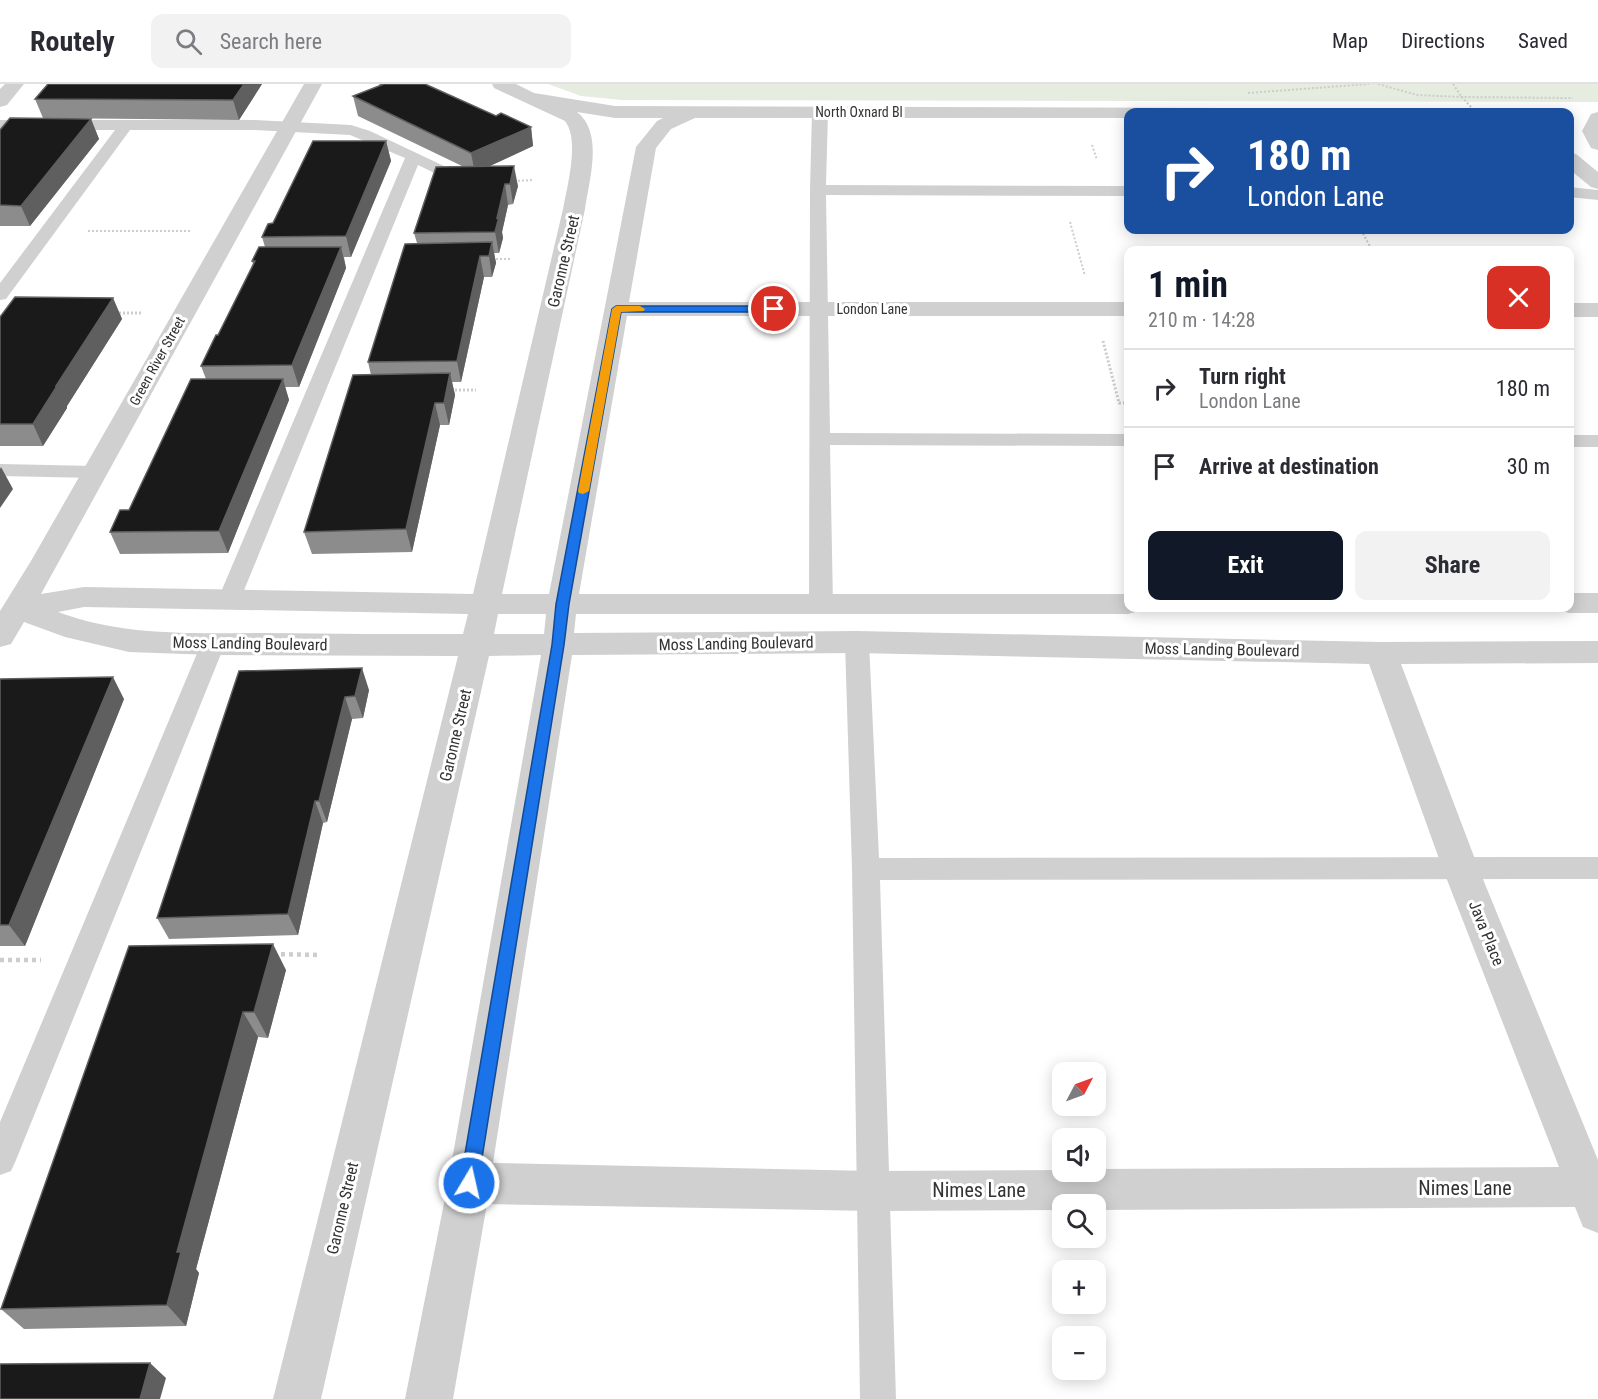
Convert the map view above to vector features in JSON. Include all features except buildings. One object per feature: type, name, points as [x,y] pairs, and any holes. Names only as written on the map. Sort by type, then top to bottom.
[{"type":"street","points":[[0,101],[15,84]]},
{"type":"street","name":"Green River Street","points":[[0,636],[9,607],[95,472],[312,84]]},
{"type":"street","name":"North Oxnard Bl","points":[[501,84],[529,98],[615,112],[1124,112]]},
{"type":"street","name":"Garonne Street","points":[[297,1399],[476,645],[574,209],[580,169],[580,126],[575,119],[541,106],[529,98]]},
{"type":"street","points":[[1587,111],[1592,126],[1591,135],[1598,144]]},
{"type":"street","points":[[429,1399],[469,1183],[560,624],[646,147],[664,125],[690,113]]},
{"type":"street","points":[[1574,162],[1598,183]]},
{"type":"street","name":"London Lane","points":[[616,309],[1124,309]]},
{"type":"street","points":[[1574,310],[1598,310]]},
{"type":"street","name":"Moss Landing Boulevard","points":[[9,607],[84,597],[485,604],[560,624],[857,642],[1381,653],[1598,652]]},
{"type":"street","points":[[1574,603],[1598,603]]},
{"type":"street","name":"Moss Landing Boulevard","points":[[9,607],[76,630],[129,641],[213,644],[476,645],[560,624],[821,605],[1124,604]]},
{"type":"street","name":"Java Place","points":[[1381,653],[1460,867],[1595,1195]]},
{"type":"street","name":"Nimes Lane","points":[[469,1183],[874,1191],[1595,1195]]},
{"type":"lane","points":[[820,112],[818,190],[821,605]]},
{"type":"lane","points":[[0,124],[288,126],[365,134],[459,179]]},
{"type":"lane","points":[[0,295],[126,125]]},
{"type":"lane","points":[[230,599],[414,156]]},
{"type":"lane","points":[[818,190],[1124,191]]},
{"type":"lane","points":[[1574,193],[1598,195]]},
{"type":"lane","points":[[821,439],[1124,440]]},
{"type":"lane","points":[[1574,441],[1598,441]]},
{"type":"lane","points":[[0,470],[95,472]]},
{"type":"lane","points":[[857,642],[866,869],[878,1399]]},
{"type":"lane","points":[[0,1160],[213,644]]},
{"type":"lane","points":[[866,869],[1598,868]]},
{"type":"path","points":[[1378,84],[1417,95],[1462,97],[1560,108]]},
{"type":"path","points":[[1454,84],[1471,107]]},
{"type":"path","points":[[1089,136],[1097,165]]},
{"type":"path","points":[[459,179],[466,181],[534,180]]},
{"type":"path","points":[[1069,218],[1086,278]]},
{"type":"path","points":[[47,231],[191,231]]},
{"type":"path","points":[[490,259],[512,259]]},
{"type":"path","points":[[106,313],[142,313]]},
{"type":"path","points":[[1100,330],[1119,403],[1124,403]]},
{"type":"path","points":[[441,390],[476,390]]},
{"type":"path","points":[[262,954],[320,955]]},
{"type":"path","points":[[0,960],[51,960]]},
{"type":"shaded area","points":[[548,84],[1598,84],[1598,102],[622,100],[581,96]]},
{"type":"slow traffic","points":[[583,491],[616,309],[640,309]]},
{"type":"route","points":[[469,1183],[558,645],[562,604],[616,309],[774,309]]}]
